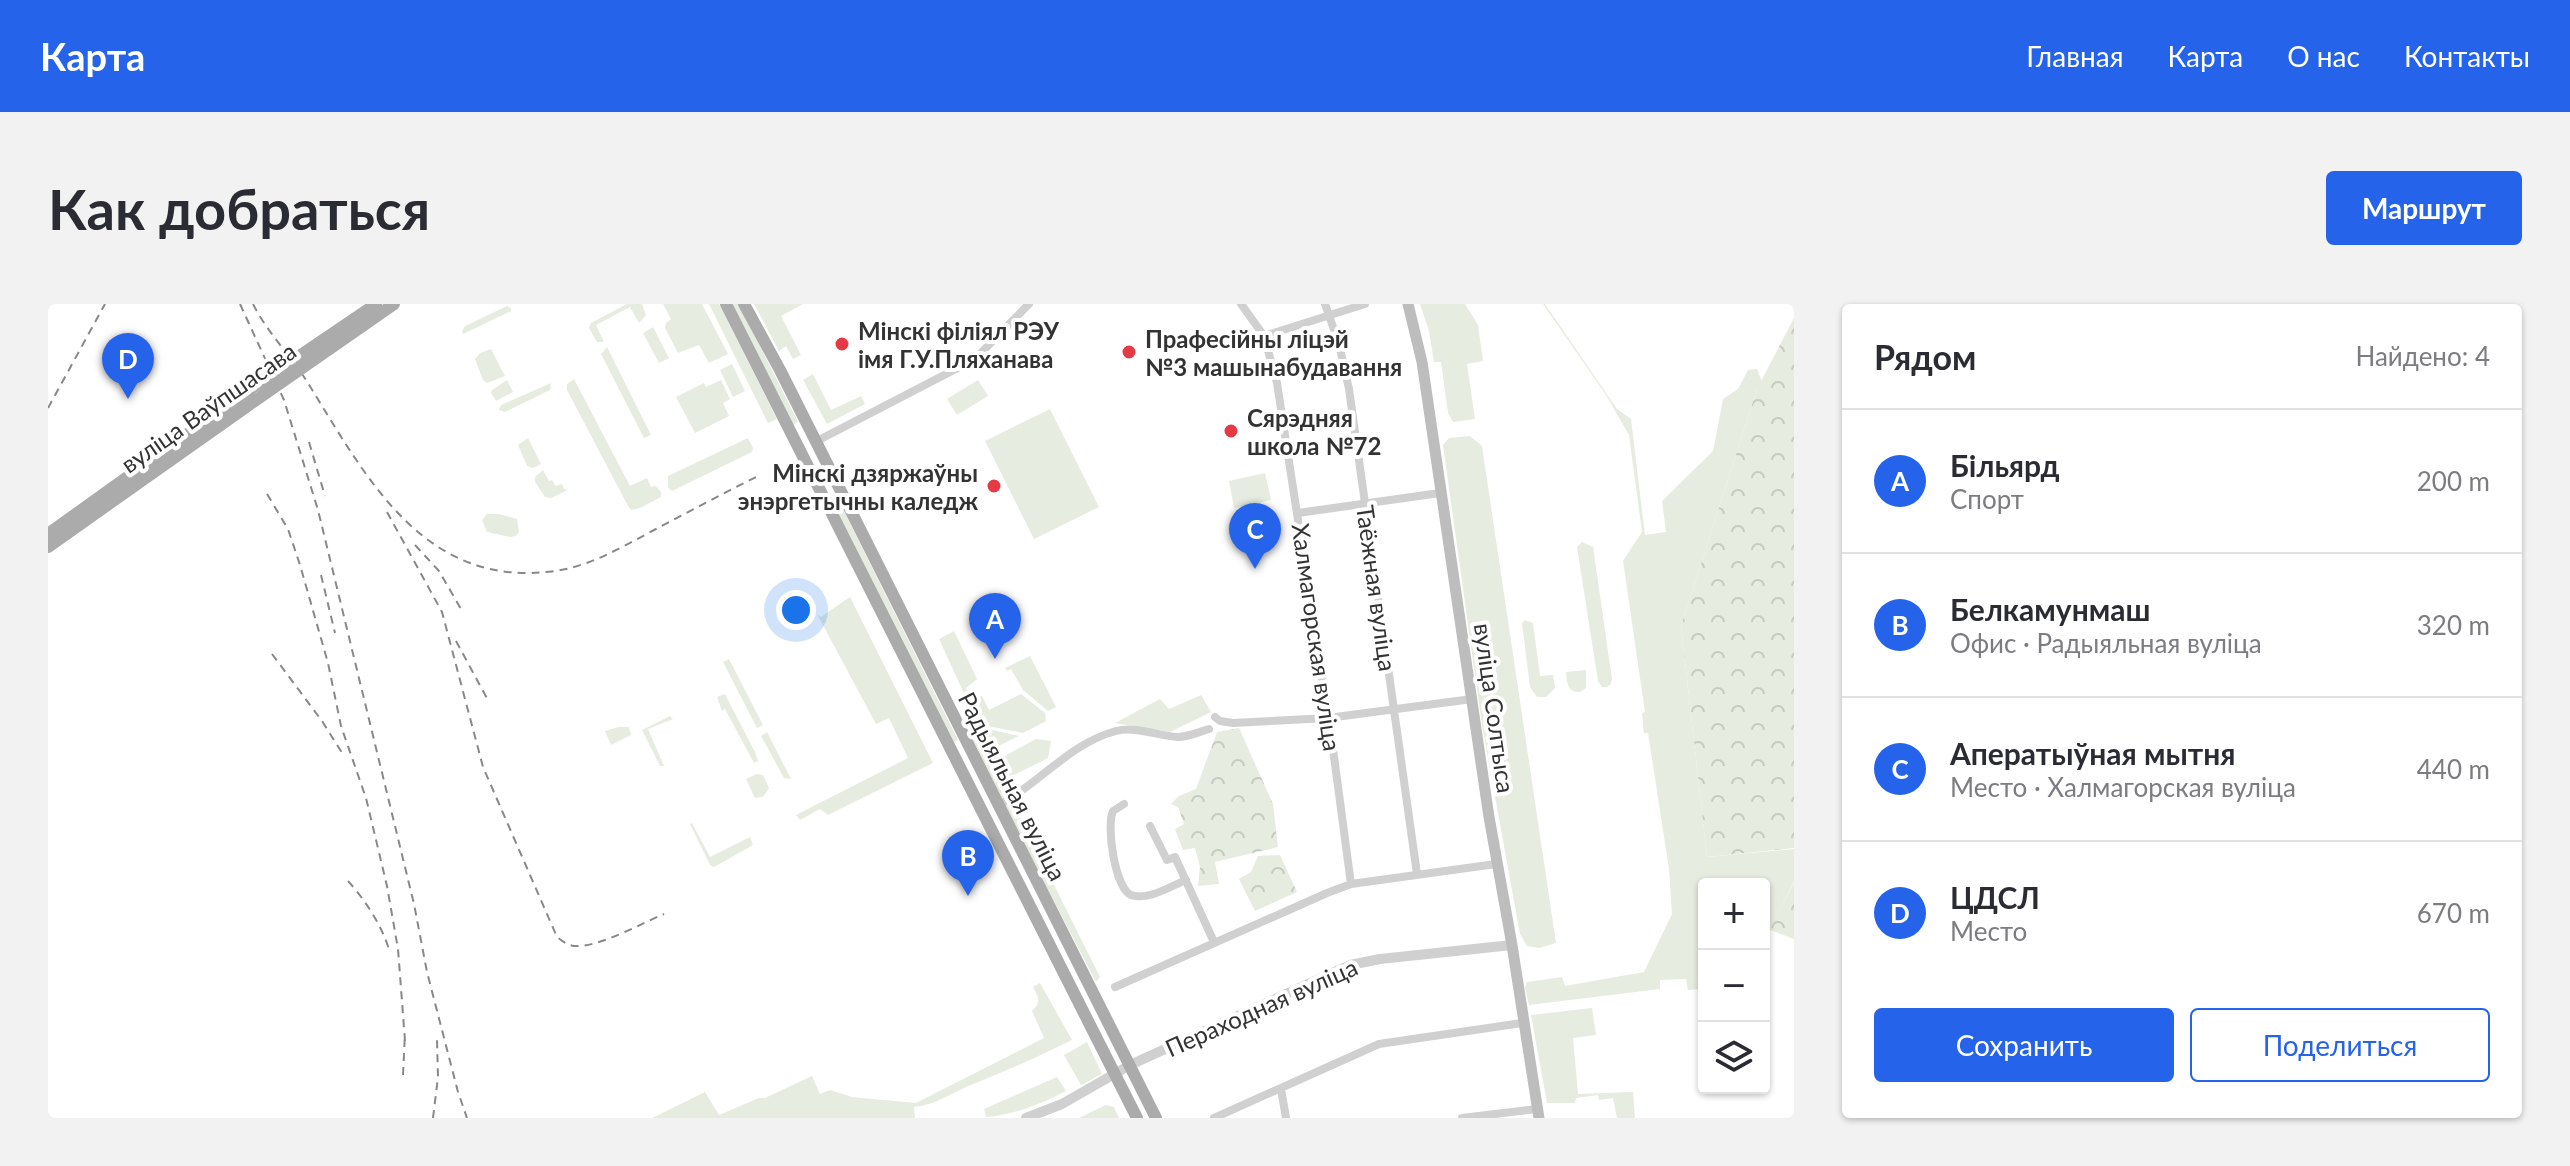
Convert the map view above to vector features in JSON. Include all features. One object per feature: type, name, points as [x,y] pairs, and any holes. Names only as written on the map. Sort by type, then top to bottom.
[{"type":"main road","name":"вуліца Ваўпшасава","points":[[358,323],[376,304]]},
{"type":"main road","name":"вуліца Ваўпшасава","points":[[48,534],[358,323],[394,304]]},
{"type":"main road","name":"Радыяльная вуліца","points":[[726,304],[1137,1118]]},
{"type":"main road","name":"Радыяльная вуліца","points":[[744,304],[1156,1118]]},
{"type":"main road","name":"вуліца Солтыса","points":[[1408,304],[1422,362],[1496,864],[1538,1113]]},
{"type":"main road","name":"вуліца Ваўпшасава","points":[[48,547],[243,402]]},
{"type":"main road","points":[[1029,903],[1043,895]]},
{"type":"street","points":[[815,442],[966,365],[982,353],[1029,304]]},
{"type":"street","name":"Халмагорская вуліца","points":[[1241,304],[1264,336],[1277,383],[1351,884]]},
{"type":"street","name":"Таёжная вуліца","points":[[1325,304],[1349,389],[1417,874]]},
{"type":"street","points":[[1264,336],[1365,304]]},
{"type":"street","points":[[1298,513],[1440,493]]},
{"type":"street","points":[[1215,717],[1233,723],[1328,718],[1472,699]]},
{"type":"street","points":[[999,805],[1051,767],[1108,734],[1133,730],[1182,737],[1209,729]]},
{"type":"street","points":[[1124,804],[1113,811],[1110,827],[1122,887],[1133,896],[1153,894],[1186,880]]},
{"type":"street","points":[[1150,826],[1167,860],[1175,857],[1214,942]]},
{"type":"street","points":[[1115,987],[1351,884],[1496,864]]},
{"type":"street","name":"Пераходная вуліца","points":[[1026,1118],[1062,1104],[1130,1065],[1350,965],[1512,945]]},
{"type":"street","points":[[1214,1118],[1379,1044],[1522,1023]]},
{"type":"street","points":[[1281,1089],[1286,1118]]},
{"type":"street","points":[[1462,1118],[1538,1113]]},
{"type":"green space","points":[[627,304],[642,304],[646,315],[639,323],[630,307],[596,325],[604,342],[597,342],[589,328],[591,323]]},
{"type":"green space","points":[[663,304],[702,304],[728,354],[709,363],[699,345],[678,353],[665,328],[671,319]]},
{"type":"green space","points":[[709,304],[719,304],[777,419],[768,423]]},
{"type":"green space","points":[[732,304],[739,304],[798,422],[793,425]]},
{"type":"green space","points":[[754,304],[803,304],[781,316],[801,355],[793,359],[786,346],[779,351]]},
{"type":"green space","points":[[1420,304],[1465,304],[1478,325],[1483,361],[1467,364],[1475,419],[1453,422],[1448,413],[1441,362],[1434,362],[1429,331]]},
{"type":"green space","points":[[1543,304],[1617,409],[1631,419],[1645,535],[1666,532],[1662,501],[1713,451],[1723,399],[1738,389],[1748,370],[1757,369],[1763,384],[1757,389],[1681,626],[1707,857],[1794,849],[1794,881],[1770,930],[1770,878],[1698,878],[1698,989],[1688,990],[1686,979],[1660,980],[1660,989],[1529,1005],[1525,988],[1527,982],[1562,977],[1565,986],[1644,972],[1672,914],[1669,869],[1648,733],[1644,733],[1642,713],[1645,712],[1623,561],[1642,532],[1629,435],[1606,395]]},
{"type":"green space","points":[[507,306],[511,311],[463,334],[465,326]]},
{"type":"green space","points":[[1794,318],[1794,848],[1707,857],[1681,626],[1757,389]]},
{"type":"green space","points":[[653,327],[669,358],[659,363],[643,333]]},
{"type":"green space","points":[[607,347],[651,435],[644,438],[601,354]]},
{"type":"green space","points":[[491,349],[505,376],[487,383],[475,359],[480,353]]},
{"type":"green space","points":[[732,364],[745,391],[733,397],[720,370]]},
{"type":"green space","points":[[813,374],[831,410],[861,396],[865,404],[827,424],[803,380]]},
{"type":"green space","points":[[574,379],[630,486],[647,478],[651,487],[656,486],[661,492],[661,497],[640,508],[631,510],[628,506],[567,390],[567,384]]},
{"type":"green space","points":[[507,380],[513,392],[496,401],[492,390]]},
{"type":"green space","points":[[721,380],[730,399],[723,403],[729,416],[695,433],[676,397],[704,383],[706,387]]},
{"type":"green space","points":[[978,380],[988,396],[957,415],[947,399]]},
{"type":"green space","points":[[551,383],[550,390],[505,412],[499,410],[501,405]]},
{"type":"green space","points":[[1050,409],[1099,507],[1034,539],[985,441]]},
{"type":"green space","points":[[1470,436],[1482,446],[1556,943],[1539,948],[1527,946],[1520,934],[1482,725],[1443,445],[1449,438]]},
{"type":"green space","points":[[528,438],[541,464],[533,468],[527,466],[518,445]]},
{"type":"green space","points":[[748,438],[752,452],[672,491],[668,487],[668,476]]},
{"type":"green space","points":[[543,470],[549,481],[552,480],[556,486],[562,484],[568,490],[551,498],[545,497],[535,482],[535,477]]},
{"type":"green space","points":[[1265,473],[1271,500],[1234,508],[1229,481]]},
{"type":"green space","points":[[836,495],[958,740],[953,743],[830,498]]},
{"type":"green space","points":[[487,514],[517,519],[519,532],[510,537],[487,532],[482,520]]},
{"type":"green space","points":[[1582,542],[1593,547],[1612,679],[1607,687],[1602,687],[1598,681],[1577,547]]},
{"type":"green space","points":[[850,597],[933,763],[828,815],[820,809],[800,820],[796,815],[908,758],[889,718],[876,724],[817,614],[821,617]]},
{"type":"green space","points":[[1525,620],[1533,623],[1540,676],[1553,675],[1555,688],[1546,697],[1537,697],[1530,687],[1522,623]]},
{"type":"green space","points":[[954,631],[977,679],[966,688],[970,699],[982,696],[989,710],[1021,694],[1045,713],[1046,721],[1023,733],[978,724],[939,639]]},
{"type":"green space","points":[[1030,656],[1056,707],[1048,711],[1023,690],[1011,669],[1007,671],[1005,668]]},
{"type":"green space","points":[[729,659],[763,725],[757,728],[723,662]]},
{"type":"green space","points":[[1586,670],[1586,688],[1580,692],[1573,691],[1566,672]]},
{"type":"green space","points":[[725,694],[755,752],[758,761],[754,763],[725,709],[722,711],[717,697]]},
{"type":"green space","points":[[1201,695],[1211,712],[1170,732],[1115,723],[1160,699],[1169,709]]},
{"type":"green space","points":[[670,716],[673,719],[648,729],[664,766],[660,766],[642,730]]},
{"type":"green space","points":[[629,727],[631,735],[611,745],[605,731]]},
{"type":"green space","points":[[979,727],[1019,736],[990,750]]},
{"type":"green space","points":[[1239,728],[1273,804],[1278,847],[1215,862],[1219,884],[1198,886],[1200,867],[1195,848],[1183,850],[1175,829],[1184,824],[1178,807],[1171,804],[1179,796],[1196,789],[1217,732]]},
{"type":"green space","points":[[767,732],[791,779],[784,778],[761,736]]},
{"type":"green space","points":[[978,737],[1009,797],[1003,799],[999,796],[971,741]]},
{"type":"green space","points":[[1036,739],[1051,741],[1048,758],[1006,779],[997,760]]},
{"type":"green space","points":[[763,775],[769,788],[763,797],[755,798],[746,779]]},
{"type":"green space","points":[[1012,801],[1100,977],[1096,982],[1005,807]]},
{"type":"green space","points":[[692,823],[710,857],[750,837],[753,845],[714,867],[710,865]]},
{"type":"green space","points":[[1280,855],[1297,892],[1255,911],[1239,879],[1251,872],[1258,856]]},
{"type":"green space","points":[[1794,882],[1794,939],[1770,930]]},
{"type":"green space","points":[[1040,983],[1072,1040],[937,1101],[914,1107],[915,1118],[652,1118],[705,1092],[719,1115],[812,1076],[820,1094],[830,1090],[852,1097],[916,1103],[1044,1038],[1032,1011],[1038,1000],[1033,987]]},
{"type":"green space","points":[[1592,1008],[1596,1035],[1573,1038],[1578,1094],[1633,1092],[1635,1118],[1617,1118],[1613,1098],[1599,1100],[1598,1095],[1576,1098],[1575,1103],[1547,1103],[1531,1015]]},
{"type":"green space","points":[[1087,1042],[1102,1074],[1081,1085],[1064,1055]]},
{"type":"green space","points":[[1057,1077],[1066,1091],[1027,1108],[986,1117],[984,1109]]},
{"type":"green space","points":[[1106,1105],[1114,1107],[1119,1118],[1079,1118]]},
{"type":"railway","points":[[48,408],[105,304]]},
{"type":"railway","points":[[240,304],[284,400],[318,510],[414,904],[427,972],[467,1118]]},
{"type":"railway","points":[[253,304],[380,492],[406,522],[436,546],[471,563],[510,572],[555,571],[581,565],[758,476]]},
{"type":"railway","points":[[309,442],[325,496]]},
{"type":"railway","points":[[267,494],[288,529],[300,565],[328,663],[341,726],[366,798],[398,949],[405,1041]]},
{"type":"railway","points":[[387,512],[442,612],[483,767],[557,937],[567,944],[584,946],[664,914]]},
{"type":"railway","points":[[415,545],[439,571],[461,609]]},
{"type":"railway","points":[[321,575],[335,633]]},
{"type":"railway","points":[[456,641],[489,702]]},
{"type":"railway","points":[[272,654],[344,756]]},
{"type":"railway","points":[[348,881],[373,915],[390,953]]},
{"type":"railway","points":[[403,1075],[405,1033]]},
{"type":"railway","points":[[433,1118],[438,1077],[437,1040]]},
{"type":"place","name":"Мінскі філіял РЭУ імя Г.У.Пляханава","points":[[842,344]]},
{"type":"place","name":"Прафесійны ліцэй №3 машынабудавання","points":[[1129,352]]},
{"type":"place","name":"ЦДСЛ","points":[[128,399]]},
{"type":"place","name":"Сярэдняя школа №72","points":[[1231,431]]},
{"type":"place","name":"Мінскі дзяржаўны энэргетычны каледж","points":[[994,486]]},
{"type":"place","name":"Аператыўная мытня","points":[[1255,569]]},
{"type":"place","name":"Більярд","points":[[995,659]]},
{"type":"place","name":"Белкамунмаш","points":[[968,896]]}]
